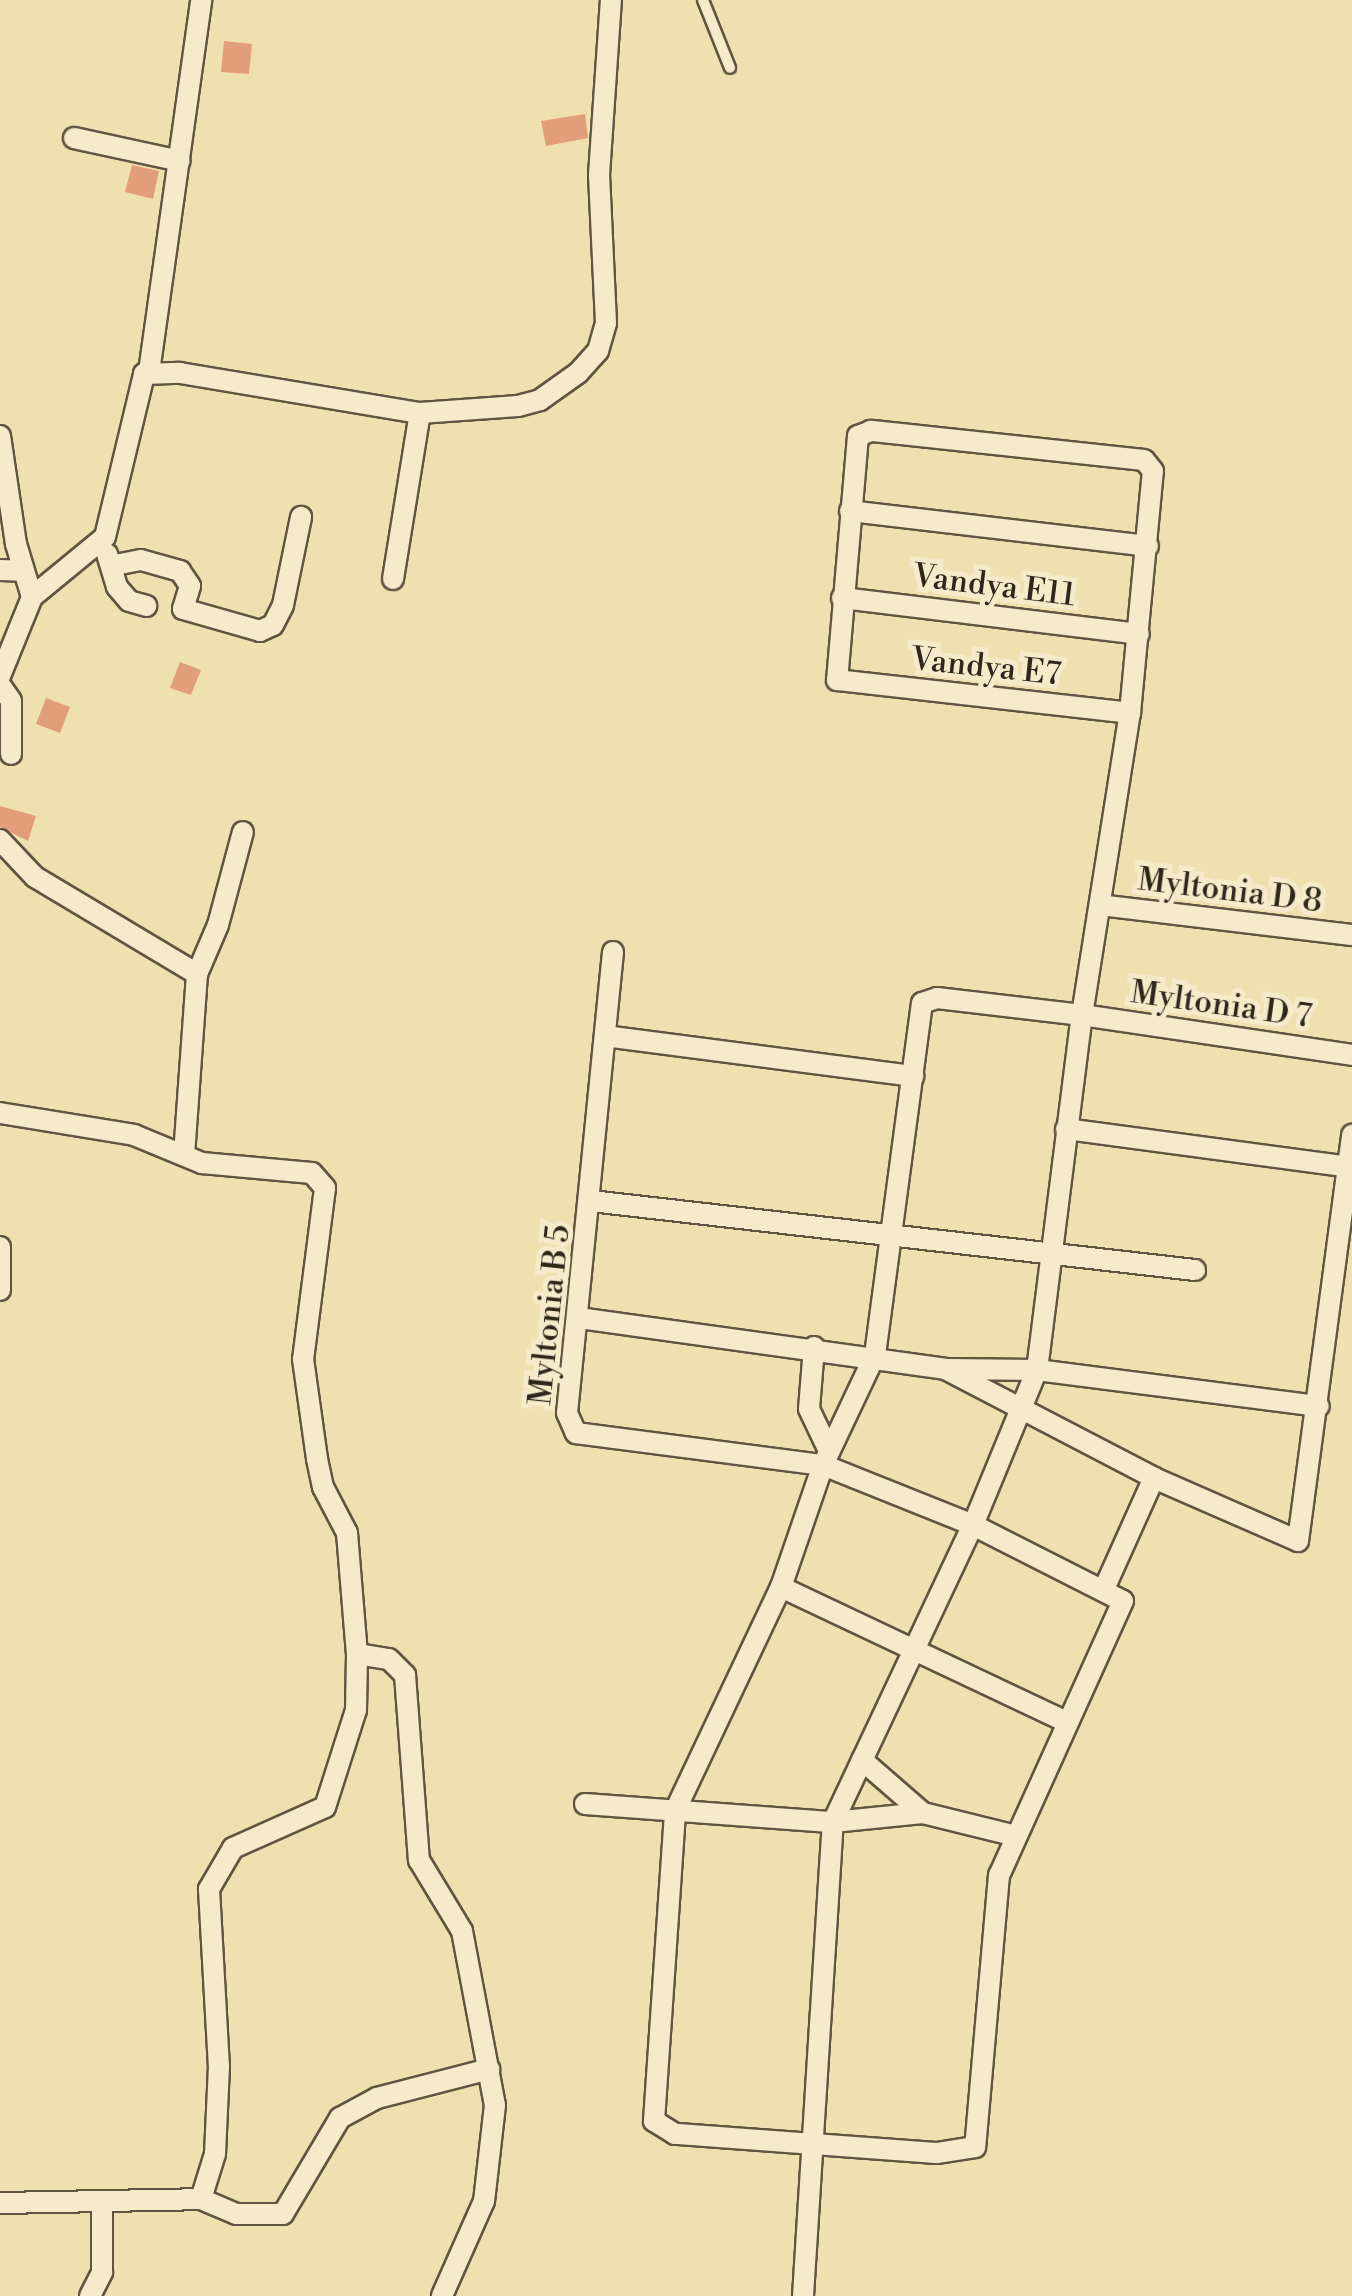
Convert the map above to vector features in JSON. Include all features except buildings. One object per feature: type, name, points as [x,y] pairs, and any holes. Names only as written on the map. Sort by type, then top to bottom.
[{"type":"street","points":[[149,372],[201,0]]},
{"type":"street","points":[[0,676],[32,597],[50,576],[101,544],[140,378],[149,372],[420,413],[540,400],[598,350],[608,288],[600,174],[611,0]]},
{"type":"street","points":[[74,138],[180,162]]},
{"type":"street","points":[[393,580],[420,413]]},
{"type":"street","points":[[803,2296],[816,2144],[833,1822],[973,1525],[1037,1370],[1082,1015],[1130,712],[1153,471],[1144,460],[871,431],[858,436],[842,598]]},
{"type":"street","points":[[0,436],[23,571],[32,597]]},
{"type":"street","points":[[850,511],[1148,546]]},
{"type":"street","points":[[115,565],[141,560],[180,572],[190,586],[184,609],[260,630],[273,626],[282,605],[300,517]]},
{"type":"street","points":[[101,544],[115,565],[118,587],[128,601],[146,606]]},
{"type":"street","points":[[0,570],[23,571]]},
{"type":"street","name":"Vandya E11","points":[[842,598],[1139,634]]},
{"type":"street","name":"Vandya E7","points":[[842,598],[835,678],[1130,712]]},
{"type":"street","points":[[0,685],[12,702],[11,754]]},
{"type":"street","points":[[184,1156],[197,974],[218,926],[242,832]]},
{"type":"street","points":[[0,840],[34,877],[197,974]]},
{"type":"street","name":"Myltonia D 8","points":[[1100,906],[1352,936]]},
{"type":"street","name":"Myltonia B 5","points":[[613,952],[592,1201],[567,1413],[576,1433],[826,1458]]},
{"type":"street","name":"Myltonia D 7","points":[[914,1076],[920,1008],[929,1000],[1082,1015],[1352,1054]]},
{"type":"street","points":[[605,1036],[914,1076],[875,1354],[826,1458],[781,1587],[675,1811],[654,2121],[676,2134],[936,2153],[968,2151],[978,2142],[992,1900],[1064,1721],[1123,1601],[973,1525],[826,1458],[810,1409],[814,1347]]},
{"type":"street","points":[[0,1113],[134,1135],[184,1156],[312,1173],[325,1188],[304,1375],[323,1487],[347,1533],[357,1654],[356,1710],[326,1808],[232,1848],[209,1889],[219,2066],[215,2154],[202,2200]]},
{"type":"street","points":[[1066,1130],[1350,1166]]},
{"type":"street","points":[[945,1369],[1020,1412],[1154,1478],[1298,1540],[1320,1406],[1352,1135]]},
{"type":"street","points":[[592,1201],[1196,1270]]},
{"type":"street","points":[[0,1247],[0,1290]]},
{"type":"street","points":[[580,1318],[875,1354],[945,1369],[1037,1370],[1320,1406]]},
{"type":"street","points":[[1104,1589],[1154,1478]]},
{"type":"street","points":[[781,1587],[1064,1721]]},
{"type":"street","points":[[357,1654],[389,1659],[405,1675],[419,1860],[462,1930],[496,2106],[484,2200],[442,2296]]},
{"type":"street","points":[[862,1760],[923,1813]]},
{"type":"street","points":[[584,1804],[833,1822],[923,1813],[1016,1836]]},
{"type":"street","points":[[0,2202],[202,2200],[236,2214],[283,2214],[340,2118],[376,2098],[489,2069]]},
{"type":"street","points":[[90,2296],[102,2272],[102,2202]]},
{"type":"lane","points":[[703,0],[730,68]]}]
